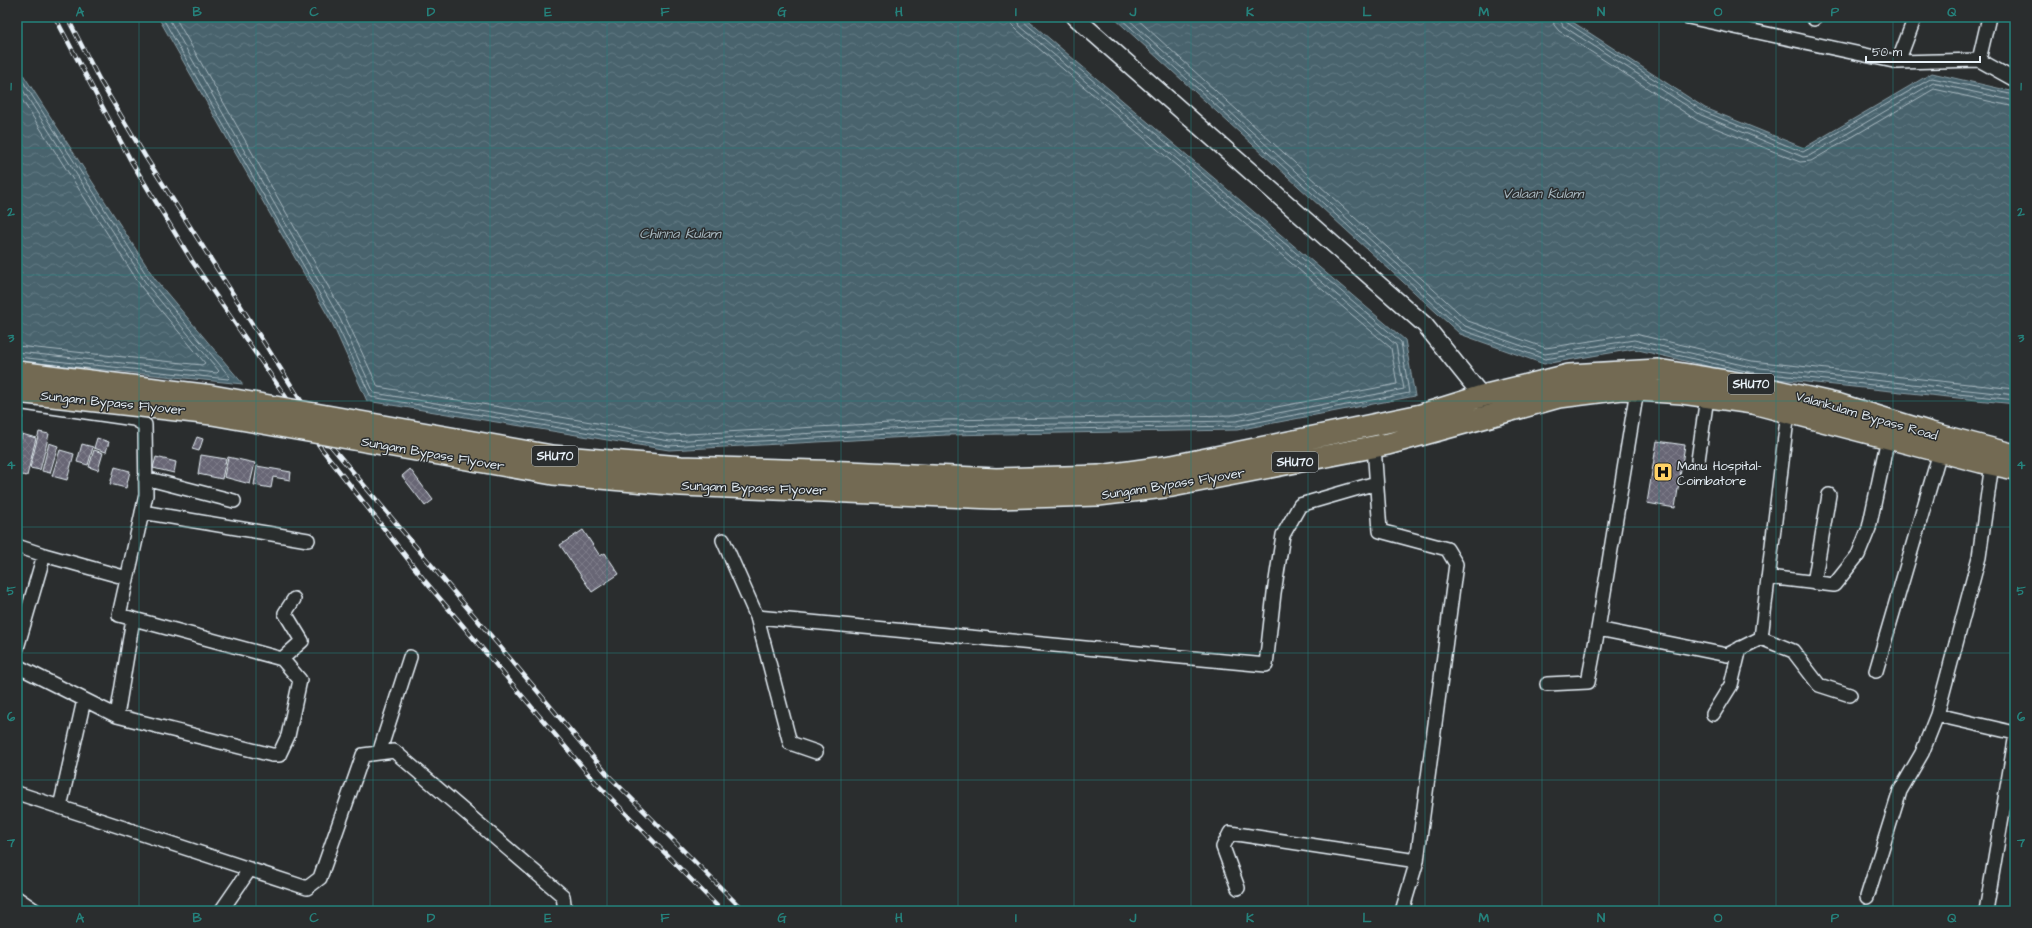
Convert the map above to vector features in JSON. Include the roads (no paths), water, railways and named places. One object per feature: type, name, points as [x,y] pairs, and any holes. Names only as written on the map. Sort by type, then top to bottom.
[{"type":"main road","name":"Valankulam Bypass Road","points":[[1482,396],[1569,375],[1658,370],[1751,384],[1840,404],[1931,433],[2015,456]]},
{"type":"main road","name":"Sungam Bypass Flyover","points":[[17,372],[212,396],[552,456],[680,467],[849,472],[996,479],[1099,486],[1172,486],[1374,446],[1490,417]]},
{"type":"main road","name":"Valankulam Bypass Road","points":[[1490,417],[1559,397],[1622,389],[1707,396],[1753,403],[1788,411],[1940,452],[2015,469]]},
{"type":"main road","name":"Sungam Bypass Flyover","points":[[17,392],[212,414],[553,474],[681,485],[994,498],[1099,486],[1172,466],[1421,415],[1482,396]]},
{"type":"street","points":[[1075,17],[1425,325],[1482,396],[1490,417]]},
{"type":"street","points":[[1688,17],[1898,62],[1979,60],[2015,80]]},
{"type":"street","points":[[1898,62],[1915,17]]},
{"type":"street","points":[[1979,60],[1989,17]]},
{"type":"street","points":[[1547,684],[1588,682],[1637,390]]},
{"type":"street","points":[[1698,460],[1707,396]]},
{"type":"street","points":[[17,402],[134,419],[145,425],[146,495],[119,615],[282,659],[300,680],[288,736],[279,755],[272,755],[117,716],[17,666]]},
{"type":"street","points":[[1761,638],[1788,411]]},
{"type":"street","points":[[1768,577],[1834,585],[1858,555],[1869,528],[1888,438]]},
{"type":"street","points":[[1374,446],[1380,531],[1447,548],[1456,564],[1417,861],[1402,911]]},
{"type":"street","points":[[1876,671],[1940,452]]},
{"type":"street","points":[[1867,897],[1900,791],[1922,753],[1937,715],[1979,557],[1992,464]]},
{"type":"street","points":[[145,478],[234,501]]},
{"type":"street","points":[[757,617],[1266,666],[1274,593],[1284,535],[1300,505],[1376,483]]},
{"type":"street","points":[[1814,583],[1829,495]]},
{"type":"street","points":[[142,512],[308,540]]},
{"type":"street","points":[[723,540],[757,617],[790,743],[816,752]]},
{"type":"street","points":[[17,546],[127,578]]},
{"type":"street","points":[[17,648],[44,554]]},
{"type":"street","points":[[282,659],[302,641],[285,613],[294,598]]},
{"type":"street","points":[[117,716],[133,619]]},
{"type":"street","points":[[1598,629],[1727,655],[1761,638],[1793,651],[1819,685],[1850,695]]},
{"type":"street","points":[[1713,714],[1731,685],[1740,648]]},
{"type":"street","points":[[379,753],[410,657]]},
{"type":"street","points":[[60,807],[84,700]]},
{"type":"street","points":[[1937,715],[2015,733]]},
{"type":"street","points":[[1986,911],[2015,740]]},
{"type":"street","points":[[17,794],[307,888],[320,878],[363,755],[394,751],[563,896],[565,911]]},
{"type":"street","points":[[1238,888],[1223,847],[1230,833],[1417,861]]},
{"type":"street","points":[[220,911],[250,869]]},
{"type":"street","points":[[17,898],[36,911]]},
{"type":"water","name":"Chinna Kulam","points":[[158,17],[1024,17],[1405,340],[1415,396],[1237,430],[946,435],[669,450],[367,401],[332,323]]},
{"type":"water","name":"Valaan Kulam","points":[[1113,17],[1565,17],[1705,108],[1804,148],[1932,73],[2015,92],[2015,404],[1749,376],[1634,349],[1544,364],[1460,334]]},
{"type":"water","points":[[17,65],[155,279],[243,384],[17,361]]},
{"type":"railway","points":[[55,17],[131,161],[192,261],[321,448],[425,581],[596,783],[722,911]]},
{"type":"railway","points":[[67,17],[99,79],[145,156],[326,440],[608,775],[744,911]]},
{"type":"place","name":"Manu Hospital- Coimbatore","points":[[1663,472]]}]
